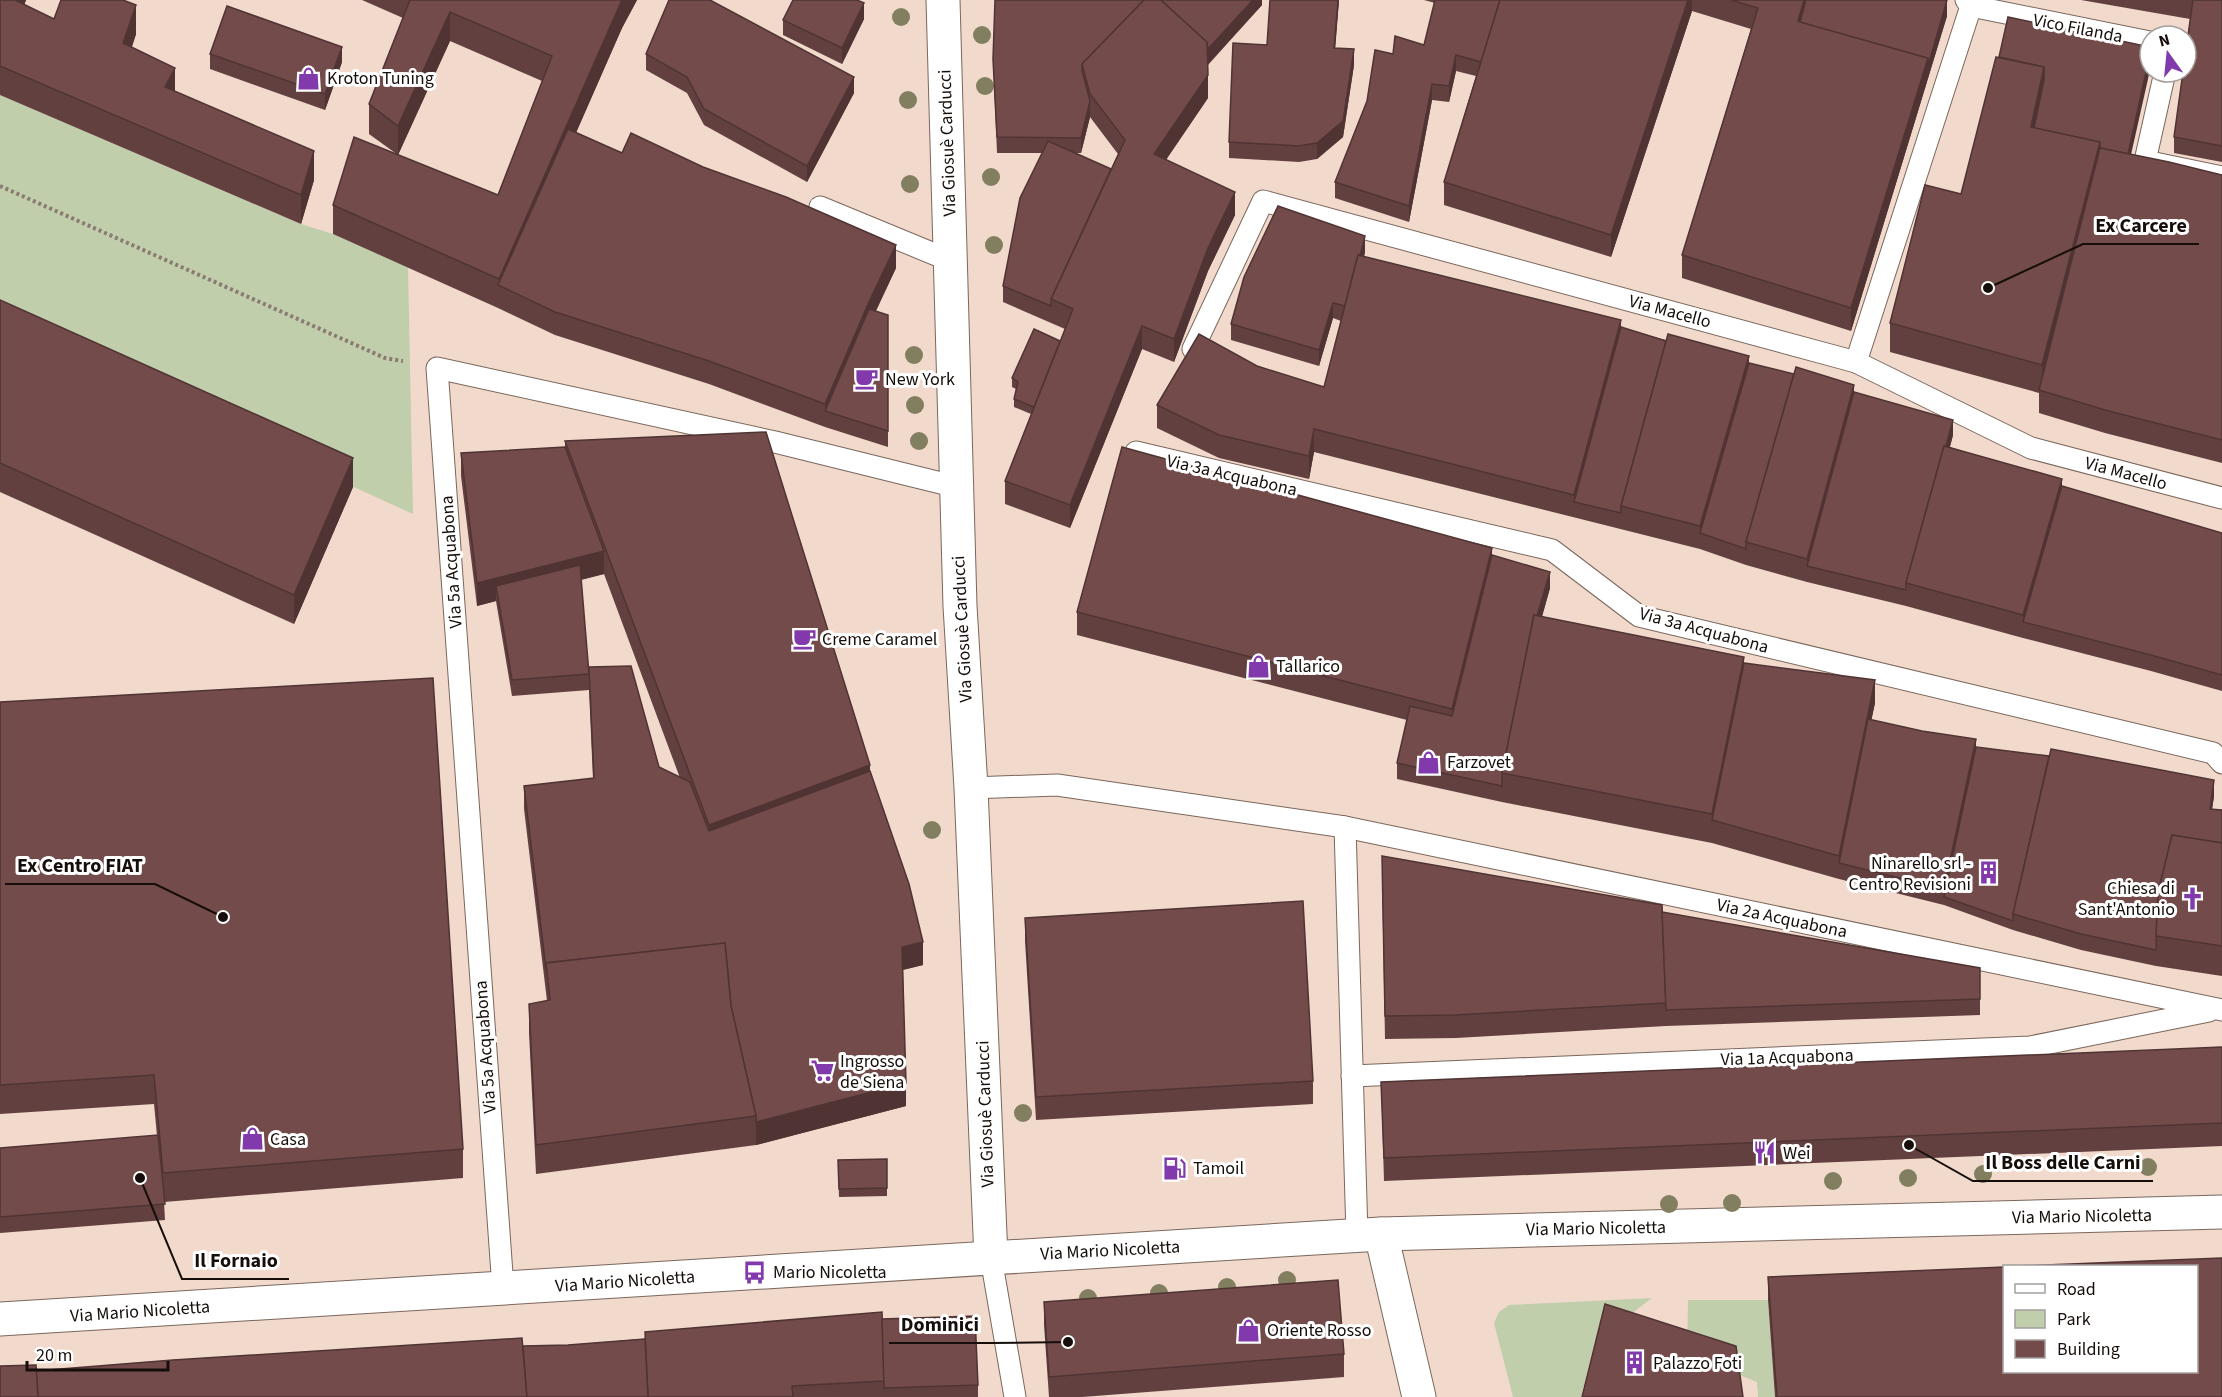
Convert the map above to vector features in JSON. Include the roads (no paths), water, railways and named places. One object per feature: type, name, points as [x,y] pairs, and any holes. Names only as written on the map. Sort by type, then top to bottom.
[{"type":"street","name":"Via Giosuè Carducci","points":[[943,0],[960,606],[971,788],[991,1258]]},
{"type":"street","name":"Via Mario Nicoletta","points":[[0,1319],[1369,1235],[2222,1212]]},
{"type":"street","points":[[1369,1235],[1419,1397]]},
{"type":"lane","points":[[1856,362],[1969,3]]},
{"type":"lane","name":"Vico Filanda","points":[[1969,3],[2138,39]]},
{"type":"lane","points":[[2162,84],[2145,161],[2222,177]]},
{"type":"lane","name":"Via Macello","points":[[1193,349],[1263,201],[1856,362],[2031,448],[2222,498]]},
{"type":"lane","points":[[819,207],[951,261]]},
{"type":"lane","name":"Via 5a Acquabona","points":[[503,1288],[437,368],[775,442],[957,487]]},
{"type":"lane","name":"Via 3a Acquabona","points":[[1129,450],[1552,550],[1639,616],[2214,753],[2222,763]]},
{"type":"lane","name":"Via 2a Acquabona","points":[[971,788],[1057,784],[1345,827],[2220,1010]]},
{"type":"lane","points":[[1345,827],[1352,1076],[1369,1235]]},
{"type":"lane","name":"Via 1a Acquabona","points":[[1352,1076],[2030,1047],[2220,1010]]},
{"type":"lane","points":[[991,1258],[1015,1397]]},
{"type":"place","name":"Kroton Tuning","points":[[309,78]]},
{"type":"place","name":"Ex Carcere","points":[[1988,288]]},
{"type":"place","name":"New York","points":[[867,379]]},
{"type":"place","name":"Creme Caramel","points":[[804,639]]},
{"type":"place","name":"Tallarico","points":[[1258,666]]},
{"type":"place","name":"Farzovet","points":[[1429,762]]},
{"type":"place","name":"Ninarello srl - Centro Revisioni","points":[[1989,873]]},
{"type":"place","name":"Chiesa di Sant'Antonio","points":[[2193,898]]},
{"type":"place","name":"Ex Centro FIAT","points":[[223,917]]},
{"type":"place","name":"Ingrosso de Siena","points":[[822,1071]]},
{"type":"place","name":"Casa","points":[[252,1139]]},
{"type":"place","name":"Il Boss delle Carni","points":[[1909,1145]]},
{"type":"place","name":"Wei","points":[[1765,1153]]},
{"type":"place","name":"Tamoil","points":[[1175,1168]]},
{"type":"place","name":"Il Fornaio","points":[[140,1178]]},
{"type":"place","name":"Mario Nicoletta","points":[[755,1272]]},
{"type":"place","name":"Oriente Rosso","points":[[1249,1330]]},
{"type":"place","name":"Dominici","points":[[1068,1342]]},
{"type":"place","name":"Palazzo Foti","points":[[1635,1363]]}]
